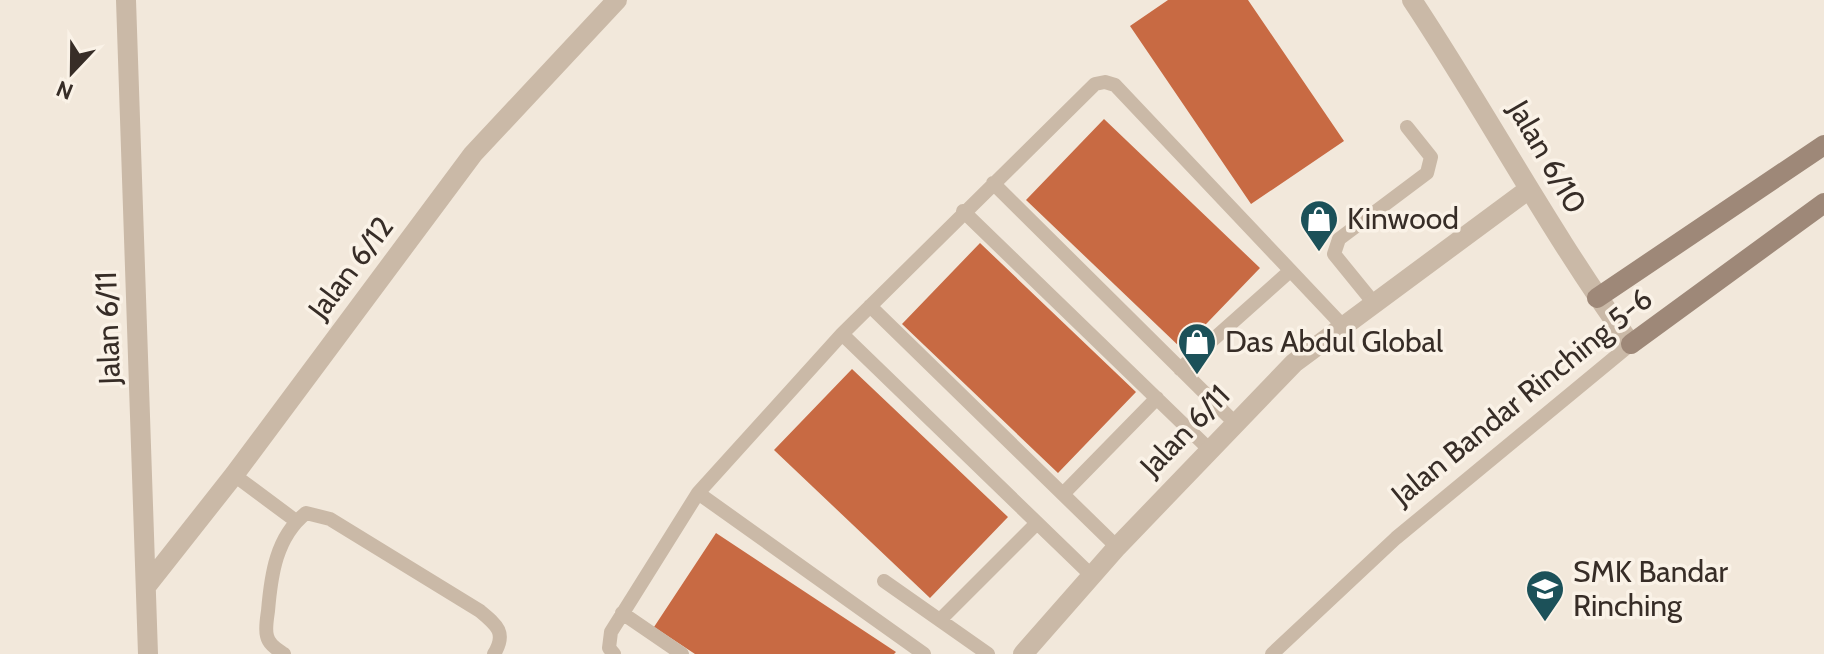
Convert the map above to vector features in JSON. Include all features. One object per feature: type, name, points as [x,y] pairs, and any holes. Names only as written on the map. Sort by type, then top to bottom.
[{"type":"street","name":"Jalan 6/11","points":[[126,0],[148,654]]},
{"type":"street","name":"Jalan 6/12","points":[[148,584],[234,475],[473,154],[617,0]]},
{"type":"street","name":"Jalan 6/10","points":[[1412,0],[1478,100],[1597,298],[1631,344]]},
{"type":"street","name":"Jalan Bandar Rinching 5-6","points":[[1597,298],[1824,145]]},
{"type":"street","name":"Jalan 6/11","points":[[1023,654],[1117,547],[1294,363],[1529,189]]},
{"type":"street","name":"Jalan Bandar Rinching 5-6","points":[[1631,344],[1824,203]]},
{"type":"lane","points":[[614,654],[609,648],[611,632],[698,493],[842,334],[963,211],[1095,84],[1105,82],[1115,85],[1342,325]]},
{"type":"lane","points":[[1373,302],[1334,254],[1335,247],[1339,239],[1427,173],[1431,157],[1407,127]]},
{"type":"lane","points":[[993,183],[1234,422]]},
{"type":"lane","points":[[963,211],[1209,449]]},
{"type":"lane","points":[[1180,369],[1290,271]]},
{"type":"lane","points":[[870,306],[1117,547]]},
{"type":"lane","points":[[842,334],[1091,575]]},
{"type":"lane","name":"Jalan Bandar Rinching 5-6","points":[[1272,654],[1396,538],[1631,344]]},
{"type":"lane","points":[[1063,494],[1157,398]]},
{"type":"lane","points":[[234,475],[296,521]]},
{"type":"lane","points":[[698,493],[924,654]]},
{"type":"lane","points":[[284,654],[271,645],[266,635],[270,591],[275,560],[296,521],[306,513],[330,519],[480,611],[498,625],[501,633],[494,654]]},
{"type":"lane","points":[[940,620],[1037,523]]},
{"type":"lane","points":[[884,581],[988,654]]},
{"type":"lane","points":[[622,613],[682,654]]},
{"type":"building","points":[[1168,0],[1248,0],[1344,141],[1251,204],[1130,26]]},
{"type":"building","points":[[1104,119],[1260,268],[1182,349],[1026,200]]},
{"type":"building","points":[[980,243],[1136,392],[1058,473],[902,324]]},
{"type":"building","points":[[852,369],[1008,517],[930,598],[774,450]]},
{"type":"building","points":[[716,533],[896,652],[695,654],[654,627]]},
{"type":"place","name":"Kinwood","points":[[1319,253]]},
{"type":"place","name":"Das Abdul Global","points":[[1197,376]]},
{"type":"place","name":"SMK Bandar Rinching","points":[[1545,623]]}]
